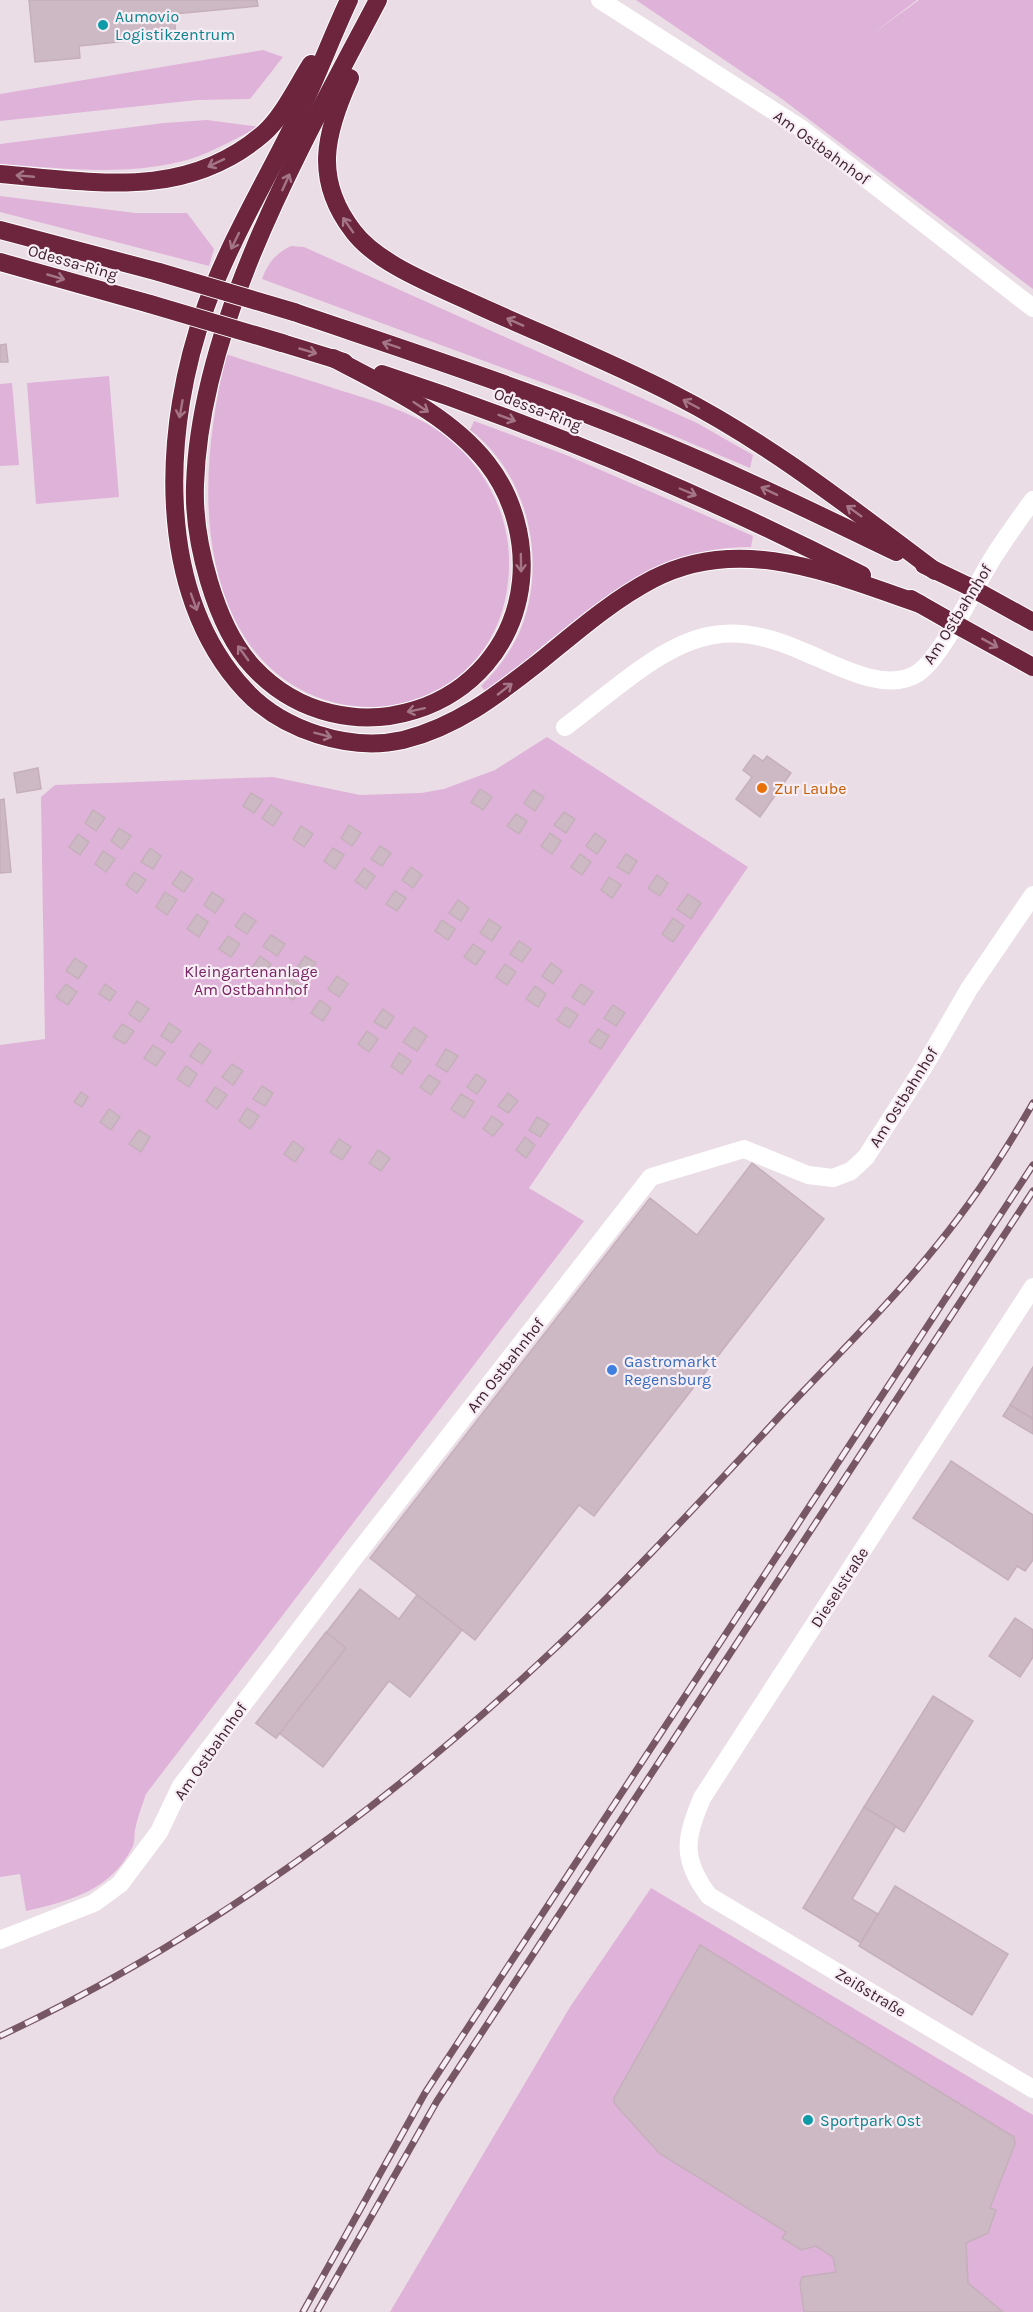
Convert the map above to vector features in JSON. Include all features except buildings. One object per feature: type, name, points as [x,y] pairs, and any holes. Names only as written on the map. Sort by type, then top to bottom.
[{"type":"highway","points":[[333,358],[400,394],[465,440],[488,464],[506,495],[518,524],[522,565],[518,603],[507,633],[488,665],[459,689],[428,708],[382,718],[345,716],[310,705],[283,692],[253,667],[236,643],[207,573],[197,530],[195,485],[199,445],[215,356],[245,274],[291,169],[378,0]]},
{"type":"highway","points":[[386,0],[333,114],[326,147],[327,174],[333,198],[354,234],[390,262],[438,287],[674,394],[752,438],[935,571]]},
{"type":"highway","points":[[0,174],[118,184],[156,182],[195,173],[230,157],[266,132],[346,6]]},
{"type":"highway","points":[[346,6],[304,103],[207,304],[191,352],[177,437],[174,485],[177,534],[186,579],[217,654],[257,703],[287,722],[316,734],[346,741],[398,741],[428,732],[461,718],[491,700],[630,593],[657,577],[689,565],[723,558],[755,558],[799,565],[920,604]]},
{"type":"highway","name":"Odessa-Ring","points":[[0,230],[159,272],[294,312],[596,417],[759,486],[968,586],[1033,622]]},
{"type":"highway","name":"Odessa-Ring","points":[[0,261],[333,358],[455,398],[591,450],[752,519],[920,604],[1033,667]]},
{"type":"street","name":"Am Ostbahnhof","points":[[600,0],[802,129],[1033,308]]},
{"type":"street","name":"Am Ostbahnhof","points":[[565,727],[659,657],[693,640],[712,635],[729,633],[760,636],[801,650],[860,676],[886,681],[916,674],[932,661],[994,555],[1033,500]]},
{"type":"street","name":"Am Ostbahnhof","points":[[0,1940],[94,1903],[120,1884],[159,1832],[188,1777],[357,1554],[651,1177],[744,1149],[808,1175],[833,1178],[850,1171],[866,1158],[925,1065],[969,989],[1033,895]]},
{"type":"street","name":"Dieselstraße","points":[[709,1896],[693,1875],[688,1849],[690,1827],[702,1798],[1033,1287]]},
{"type":"street","name":"Zeißstraße","points":[[709,1896],[1033,2089]]},
{"type":"green space","points":[[636,0],[917,0],[871,35],[919,0],[1033,0],[1033,289],[782,99]]},
{"type":"green space","points":[[263,50],[283,57],[250,99],[197,100],[0,121],[0,94]]},
{"type":"green space","points":[[207,120],[259,127],[200,156],[157,166],[90,170],[0,164],[0,144],[164,123]]},
{"type":"green space","points":[[0,196],[135,213],[187,213],[214,249],[209,266],[0,212]]},
{"type":"green space","points":[[291,246],[304,247],[697,423],[753,455],[750,468],[579,396],[262,279],[273,260]]},
{"type":"green space","points":[[226,354],[408,414],[447,437],[483,476],[499,507],[508,541],[509,559],[501,615],[477,658],[441,688],[398,704],[352,706],[306,692],[265,663],[234,618],[222,587],[209,521],[210,453],[219,386]]},
{"type":"green space","points":[[109,376],[119,497],[36,504],[27,383]]},
{"type":"green space","points":[[12,383],[19,465],[0,466],[0,384]]},
{"type":"green space","points":[[474,421],[566,455],[753,536],[751,547],[711,550],[674,561],[640,576],[577,619],[486,692],[481,686],[505,658],[522,626],[533,574],[532,547],[519,494],[506,470],[490,448],[470,430]]},
{"type":"green space","name":"Kleingartenanlage Am Ostbahnhof","points":[[547,737],[748,867],[529,1188],[584,1221],[146,1794],[137,1821],[133,1846],[123,1863],[112,1875],[87,1892],[58,1903],[26,1911],[20,1874],[0,1877],[0,1045],[45,1039],[41,797],[55,785],[273,777],[360,795],[421,793],[444,789],[495,770]]},
{"type":"green space","points":[[651,1888],[1033,2115],[1033,2312],[390,2312],[570,2007]]},
{"type":"railway","points":[[0,2036],[75,1999],[148,1958],[220,1913],[357,1817],[487,1710],[549,1654],[632,1572],[897,1292],[964,1210],[1000,1158],[1033,1103]]},
{"type":"railway","points":[[303,2312],[425,2093],[1033,1165]]},
{"type":"railway","points":[[317,2312],[437,2101],[1033,1191]]},
{"type":"place","name":"Aumovio Logistikzentrum","points":[[103,25]]},
{"type":"place","name":"Zur Laube","points":[[762,788]]},
{"type":"place","name":"Gastromarkt Regensburg","points":[[612,1370]]},
{"type":"place","name":"Sportpark Ost","points":[[808,2120]]}]
